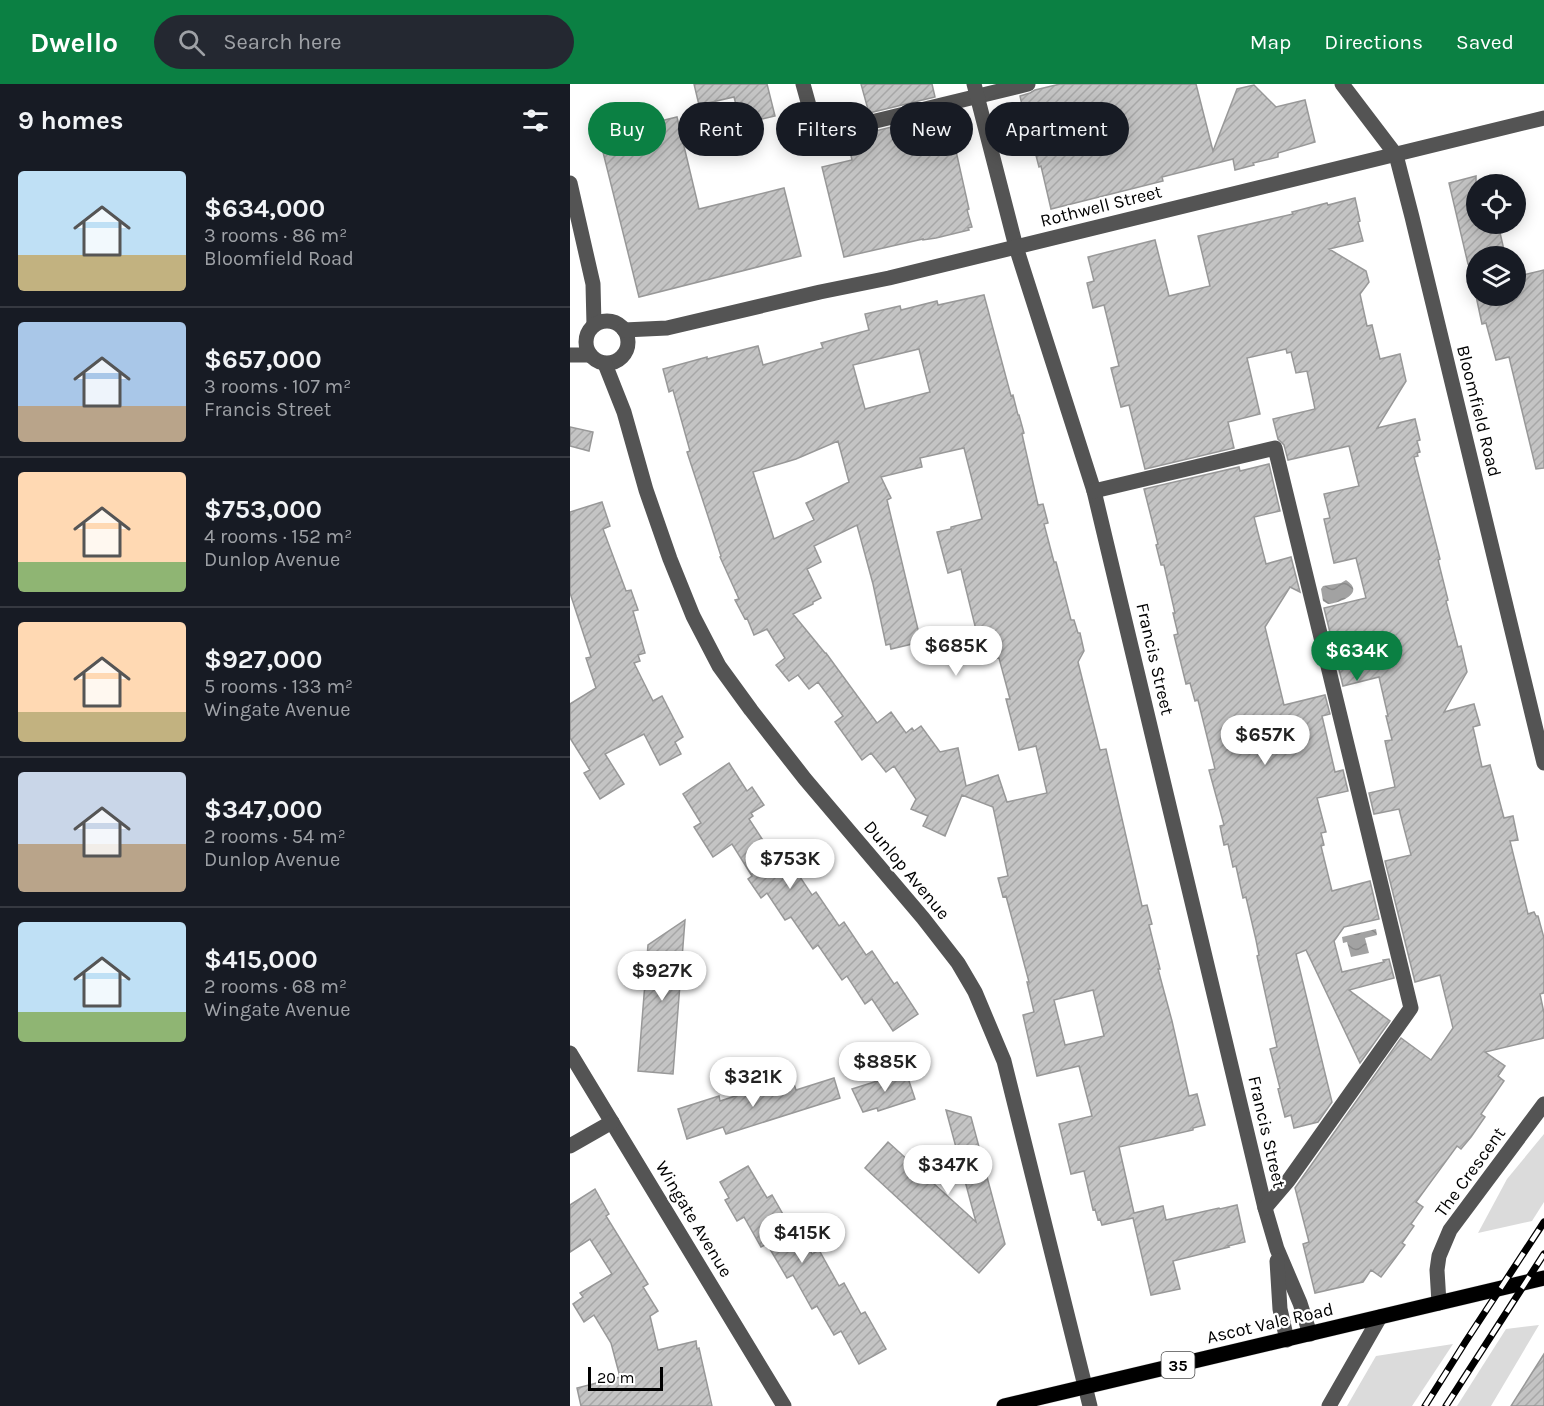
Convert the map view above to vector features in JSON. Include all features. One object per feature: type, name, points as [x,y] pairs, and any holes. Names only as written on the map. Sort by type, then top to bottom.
[{"type":"main road","name":"Ascot Vale Road","points":[[1004,1406],[1544,1278]]},
{"type":"street","points":[[803,84],[813,120],[822,134],[976,90],[1028,84]]},
{"type":"street","name":"Bloomfield Road","points":[[1342,84],[1396,155],[1544,763]]},
{"type":"street","name":"Francis Street","points":[[976,90],[1016,247],[1094,491],[1276,1250],[1300,1303],[1310,1334]]},
{"type":"street","name":"Rothwell Street","points":[[624,330],[667,328],[889,278],[1544,118]]},
{"type":"street","points":[[570,183],[593,284],[594,325]]},
{"type":"street","points":[[593,284],[611,321]]},
{"type":"street","points":[[611,321],[616,322],[624,330],[627,335],[618,357],[599,362],[590,355],[585,339],[588,331],[594,325],[611,321]]},
{"type":"street","name":"Rothwell Street","points":[[618,357],[667,328]]},
{"type":"street","points":[[570,347],[585,339]]},
{"type":"street","points":[[570,355],[590,355]]},
{"type":"street","name":"Dunlop Avenue","points":[[618,357],[624,412],[646,490],[693,616],[719,666],[805,779],[923,918],[958,963],[989,1022],[1007,1072],[1090,1406]]},
{"type":"street","points":[[1094,491],[1275,448],[1411,1008],[1288,1181],[1265,1208]]},
{"type":"street","name":"Wingate Avenue","points":[[570,1053],[784,1406]]},
{"type":"street","name":"The Crescent","points":[[1439,1303],[1437,1270],[1439,1256],[1450,1230],[1544,1104]]},
{"type":"street","points":[[570,1146],[612,1122]]},
{"type":"street","name":"Francis Street","points":[[1276,1250],[1280,1309],[1287,1340]]},
{"type":"street","points":[[1329,1406],[1380,1317]]},
{"type":"shaded area","points":[[1544,1134],[1544,1202],[1532,1221],[1478,1233],[1507,1179]]},
{"type":"shaded area","points":[[1539,1325],[1491,1406],[1457,1406],[1506,1329]]},
{"type":"shaded area","points":[[1453,1344],[1412,1406],[1347,1406],[1376,1356]]},
{"type":"water","points":[[1346,580],[1353,589],[1349,596],[1328,604],[1323,601],[1321,589],[1323,586]]},
{"type":"water","points":[[1376,929],[1377,935],[1365,938],[1369,953],[1351,957],[1347,942],[1343,943],[1342,937]]},
{"type":"building","points":[[694,84],[767,84],[775,116],[764,119],[764,102],[735,102],[734,97],[712,102],[698,102]]},
{"type":"building","points":[[861,84],[932,84],[935,97],[914,102],[890,102],[890,108],[878,111],[878,102],[866,102]]},
{"type":"building","points":[[1060,84],[1196,84],[1213,151],[1237,89],[1254,85],[1276,107],[1305,100],[1315,142],[1278,153],[1278,157],[1235,170],[1233,159],[1162,177],[1163,181],[1051,209],[1041,166],[1039,167],[1036,156],[1129,156],[1129,102],[1021,102],[1020,96]]},
{"type":"building","points":[[677,117],[678,156],[686,156],[699,209],[784,188],[801,256],[639,297],[604,156],[666,156],[666,120]]},
{"type":"building","points":[[890,127],[890,156],[957,156],[972,227],[968,228],[969,230],[844,257],[822,167],[852,160],[851,156],[878,156],[878,130]]},
{"type":"building","points":[[1466,179],[1466,234],[1500,234],[1503,246],[1466,246],[1466,255],[1449,183]]},
{"type":"building","points":[[1355,198],[1363,241],[1329,249],[1366,271],[1369,282],[1360,294],[1367,326],[1372,325],[1380,359],[1400,354],[1406,381],[1377,428],[1415,419],[1420,452],[1414,457],[1440,559],[1438,560],[1448,600],[1446,601],[1467,672],[1444,712],[1474,704],[1480,725],[1473,727],[1482,767],[1490,765],[1504,818],[1513,816],[1518,840],[1510,841],[1528,914],[1534,912],[1538,916],[1544,938],[1544,993],[1540,994],[1544,1013],[1544,1038],[1485,1052],[1505,1066],[1498,1076],[1504,1081],[1481,1114],[1485,1117],[1471,1137],[1461,1149],[1457,1146],[1416,1202],[1423,1207],[1402,1243],[1405,1245],[1381,1277],[1371,1270],[1363,1282],[1315,1293],[1303,1244],[1309,1242],[1295,1188],[1401,1038],[1431,1060],[1453,1028],[1440,975],[1415,982],[1385,861],[1411,855],[1399,809],[1374,814],[1369,793],[1395,787],[1385,741],[1392,740],[1379,677],[1343,686],[1324,608],[1366,598],[1356,558],[1334,563],[1324,519],[1330,518],[1324,494],[1359,486],[1349,446],[1288,460],[1284,445],[1278,439],[1273,419],[1315,409],[1307,371],[1296,373],[1291,352],[1287,353],[1286,349],[1247,358],[1260,414],[1228,422],[1234,448],[1145,469],[1129,405],[1121,407],[1111,368],[1119,366],[1104,305],[1093,308],[1087,283],[1094,281],[1088,257],[1155,240],[1169,296],[1210,286],[1198,236]]},
{"type":"building","points":[[1544,270],[1544,468],[1536,469],[1509,357],[1496,360],[1486,323],[1482,324],[1478,306],[1526,306],[1526,274]]},
{"type":"building","points":[[984,295],[1011,396],[1013,395],[1024,433],[1022,434],[1038,505],[1043,504],[1048,523],[1044,524],[1054,562],[1056,562],[1071,620],[1074,620],[1078,633],[1080,633],[1084,651],[1078,662],[1100,750],[1106,749],[1142,906],[1147,905],[1152,924],[1149,925],[1160,969],[1158,969],[1189,1096],[1197,1094],[1205,1125],[1193,1128],[1193,1130],[1119,1147],[1134,1213],[1163,1206],[1166,1220],[1237,1205],[1245,1242],[1173,1261],[1180,1289],[1151,1295],[1133,1218],[1102,1225],[1095,1209],[1093,1210],[1084,1171],[1071,1174],[1059,1124],[1092,1116],[1079,1066],[1037,1076],[1023,1015],[1034,1012],[1027,982],[1029,982],[1006,896],[1003,897],[998,878],[1008,876],[993,807],[962,795],[945,836],[923,826],[928,816],[911,809],[916,799],[894,766],[886,772],[871,753],[862,760],[835,722],[843,716],[818,682],[809,689],[798,675],[789,681],[776,665],[785,658],[767,629],[754,635],[747,618],[745,619],[735,600],[739,599],[720,557],[687,452],[690,451],[673,390],[669,392],[663,369],[758,346],[763,365],[823,348],[821,343],[869,330],[865,314],[900,306],[901,310],[937,301],[938,305]],"holes":[[[919,349],[930,392],[865,409],[853,365]],[[838,441],[849,482],[806,503],[814,520],[774,539],[753,472],[796,459]],[[964,448],[982,519],[937,532],[948,573],[961,569],[977,634],[983,633],[989,660],[999,658],[1010,699],[1006,699],[1019,750],[1036,746],[1047,793],[1007,802],[998,775],[966,786],[958,748],[940,752],[921,726],[914,731],[912,728],[906,733],[891,712],[877,723],[826,653],[793,614],[821,598],[807,569],[821,562],[814,546],[857,525],[886,645],[890,644],[891,649],[921,642],[887,500],[891,498],[881,477],[922,467],[920,458]],[[1093,990],[1104,1036],[1065,1045],[1054,1000]]]},
{"type":"building","points":[[570,427],[593,432],[589,451],[570,446]]},
{"type":"building","points":[[1269,464],[1280,511],[1254,517],[1266,564],[1291,557],[1300,592],[1290,587],[1265,627],[1284,705],[1325,695],[1330,714],[1322,716],[1335,772],[1343,770],[1348,791],[1317,798],[1326,832],[1321,833],[1324,845],[1321,846],[1332,891],[1370,881],[1379,919],[1344,927],[1334,941],[1342,972],[1389,959],[1394,978],[1349,990],[1390,1021],[1360,1063],[1306,950],[1296,954],[1332,1102],[1318,1122],[1294,1128],[1291,1115],[1285,1117],[1278,1089],[1280,1088],[1270,1049],[1277,1047],[1257,956],[1259,955],[1256,940],[1236,866],[1233,867],[1228,844],[1224,845],[1220,826],[1224,825],[1209,770],[1215,769],[1198,700],[1195,701],[1190,683],[1186,684],[1174,635],[1178,634],[1173,613],[1175,613],[1164,565],[1161,565],[1156,545],[1158,544],[1144,489],[1239,467],[1240,471]]},
{"type":"building","points":[[602,502],[610,526],[603,529],[626,591],[631,590],[638,610],[633,611],[645,653],[638,655],[640,661],[634,663],[653,701],[662,696],[683,737],[675,742],[681,754],[660,765],[644,734],[605,754],[624,784],[600,799],[584,773],[590,770],[570,738],[570,704],[596,688],[586,658],[591,657],[570,593],[570,512]]},
{"type":"building","points":[[729,763],[747,791],[752,787],[764,805],[751,813],[753,816],[749,819],[785,874],[794,868],[812,895],[816,892],[839,926],[844,922],[866,955],[872,951],[894,984],[897,982],[918,1014],[893,1031],[872,999],[865,1004],[847,976],[842,980],[818,945],[813,949],[791,917],[785,920],[767,893],[761,898],[748,879],[752,876],[732,844],[713,857],[694,827],[701,823],[683,794]]},
{"type":"building","points":[[685,920],[673,1074],[638,1071],[648,945]]},
{"type":"building","points":[[906,1072],[915,1099],[878,1111],[877,1108],[863,1112],[852,1089]]},
{"type":"building","points":[[834,1078],[840,1098],[726,1134],[723,1127],[687,1139],[678,1109],[719,1096],[720,1101],[754,1090],[756,1096],[794,1084],[796,1090]]},
{"type":"building","points":[[946,1110],[971,1117],[1005,1244],[979,1273],[865,1168],[888,1142],[976,1222]]},
{"type":"building","points":[[748,1166],[767,1198],[772,1195],[788,1223],[794,1220],[812,1254],[819,1250],[839,1286],[844,1283],[861,1314],[865,1312],[886,1349],[859,1364],[841,1331],[834,1335],[817,1306],[812,1309],[793,1275],[787,1278],[767,1244],[761,1247],[744,1217],[737,1221],[725,1200],[729,1198],[720,1182]]},
{"type":"building","points":[[595,1189],[609,1214],[606,1216],[648,1284],[643,1287],[658,1311],[650,1316],[658,1350],[696,1341],[712,1406],[581,1406],[577,1388],[620,1377],[611,1343],[594,1315],[584,1322],[573,1304],[583,1297],[580,1293],[612,1274],[590,1239],[570,1252],[570,1205]]},
{"type":"building","points":[[1544,1354],[1544,1406],[1511,1406]]},
{"type":"railway","points":[[1425,1406],[1544,1222]]},
{"type":"railway","points":[[1446,1406],[1544,1254]]}]
